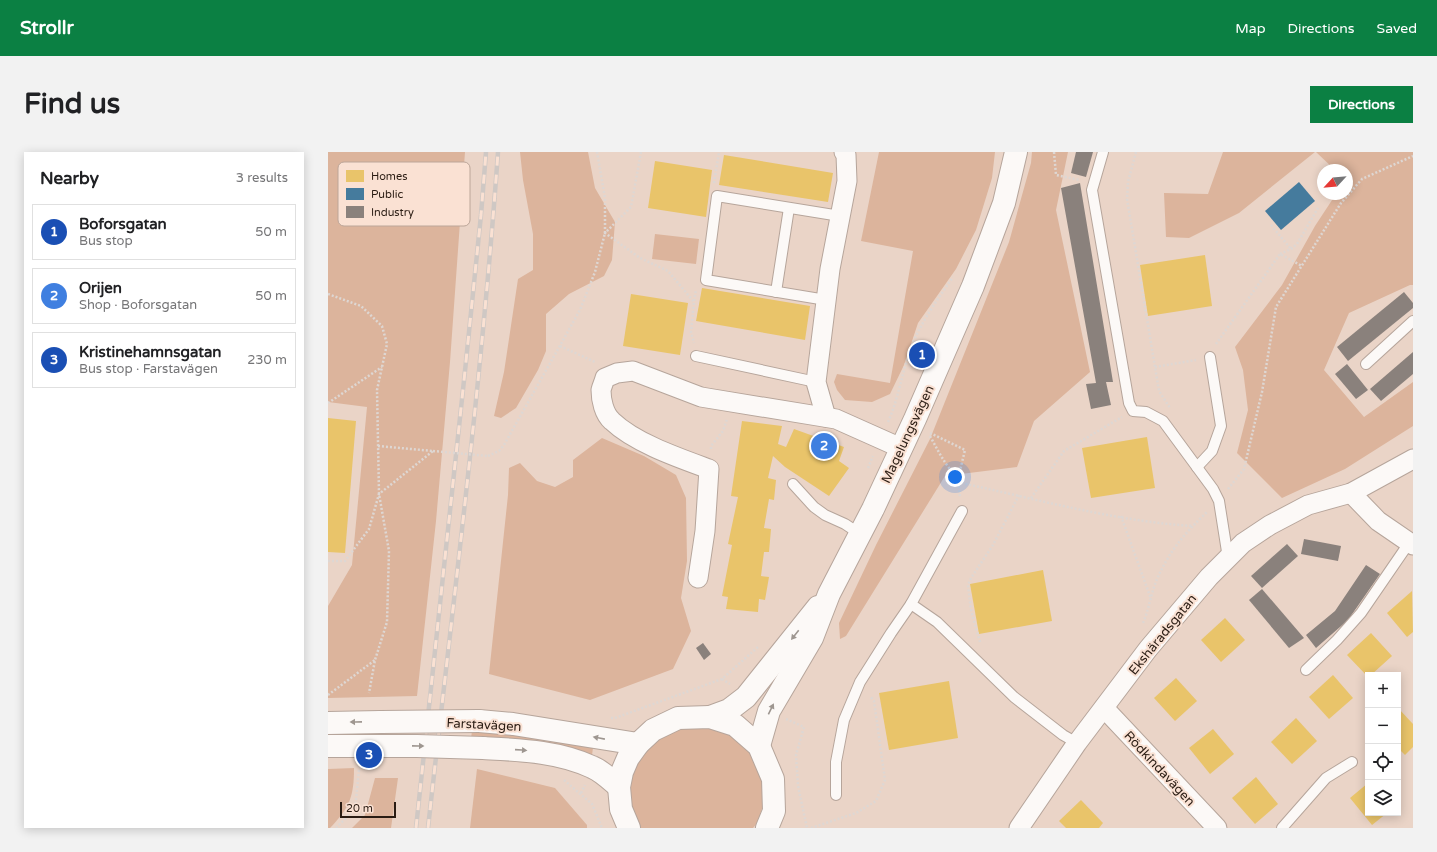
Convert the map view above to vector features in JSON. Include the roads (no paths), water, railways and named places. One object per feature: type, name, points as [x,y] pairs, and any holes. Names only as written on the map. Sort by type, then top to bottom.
[{"type":"main road","name":"Magelungsvägen","points":[[1004,203],[1006,152]]},
{"type":"main road","name":"Magelungsvägen","points":[[759,746],[769,712],[812,638],[829,594],[860,534],[901,448],[973,286],[1004,203],[1016,152]]},
{"type":"main road","name":"Magelungsvägen","points":[[710,717],[729,710],[746,696],[829,594]]},
{"type":"main road","points":[[629,828],[621,809],[619,787],[622,772],[628,758],[638,744],[653,730],[678,718],[710,717],[735,725],[759,746],[773,779],[774,822]]},
{"type":"main road","name":"Farstavägen","points":[[328,723],[479,721],[512,724],[638,744]]},
{"type":"main road","name":"Farstavägen","points":[[328,746],[417,746],[534,751],[571,759],[593,767],[619,787]]},
{"type":"street","points":[[826,417],[816,382],[830,269],[847,181],[846,155],[844,152]]},
{"type":"street","points":[[698,578],[704,531],[709,469],[689,462],[638,439],[611,420],[603,406],[601,389],[605,378],[617,372],[633,371],[701,397],[836,419],[901,448]]},
{"type":"street","name":"Ekshäradsgatan","points":[[1019,828],[1077,743],[1148,649],[1209,577],[1228,558],[1243,544],[1270,525],[1308,505],[1351,493],[1413,460]]},
{"type":"street","points":[[1351,493],[1378,521],[1411,544]]},
{"type":"street","name":"Rödkindavägen","points":[[1104,708],[1217,828]]},
{"type":"lane","points":[[1103,152],[1092,190],[1129,403],[1133,411],[1146,412],[1163,421],[1213,489],[1219,501],[1228,558]]},
{"type":"lane","points":[[826,300],[706,280],[717,196],[840,216]]},
{"type":"lane","points":[[776,292],[789,208]]},
{"type":"lane","points":[[1366,364],[1413,320]]},
{"type":"lane","points":[[696,356],[816,382]]},
{"type":"lane","points":[[1198,467],[1212,451],[1221,426],[1210,357]]},
{"type":"lane","points":[[793,484],[814,507],[825,515],[846,524],[860,534]]},
{"type":"lane","points":[[836,795],[836,762],[844,720],[860,682],[911,604],[962,511]]},
{"type":"lane","points":[[1306,670],[1361,613],[1411,544]]},
{"type":"lane","points":[[911,604],[937,622],[1014,697],[1063,735],[1077,743]]},
{"type":"lane","points":[[1282,828],[1326,778],[1352,762]]},
{"type":"railway","points":[[416,828],[465,371],[486,152]]},
{"type":"railway","points":[[428,828],[484,321],[498,152]]},
{"type":"place","name":"Boforsgatan","points":[[922,355]]},
{"type":"place","name":"Orijen","points":[[824,446]]},
{"type":"place","name":"Kristinehamnsgatan","points":[[369,755]]}]
